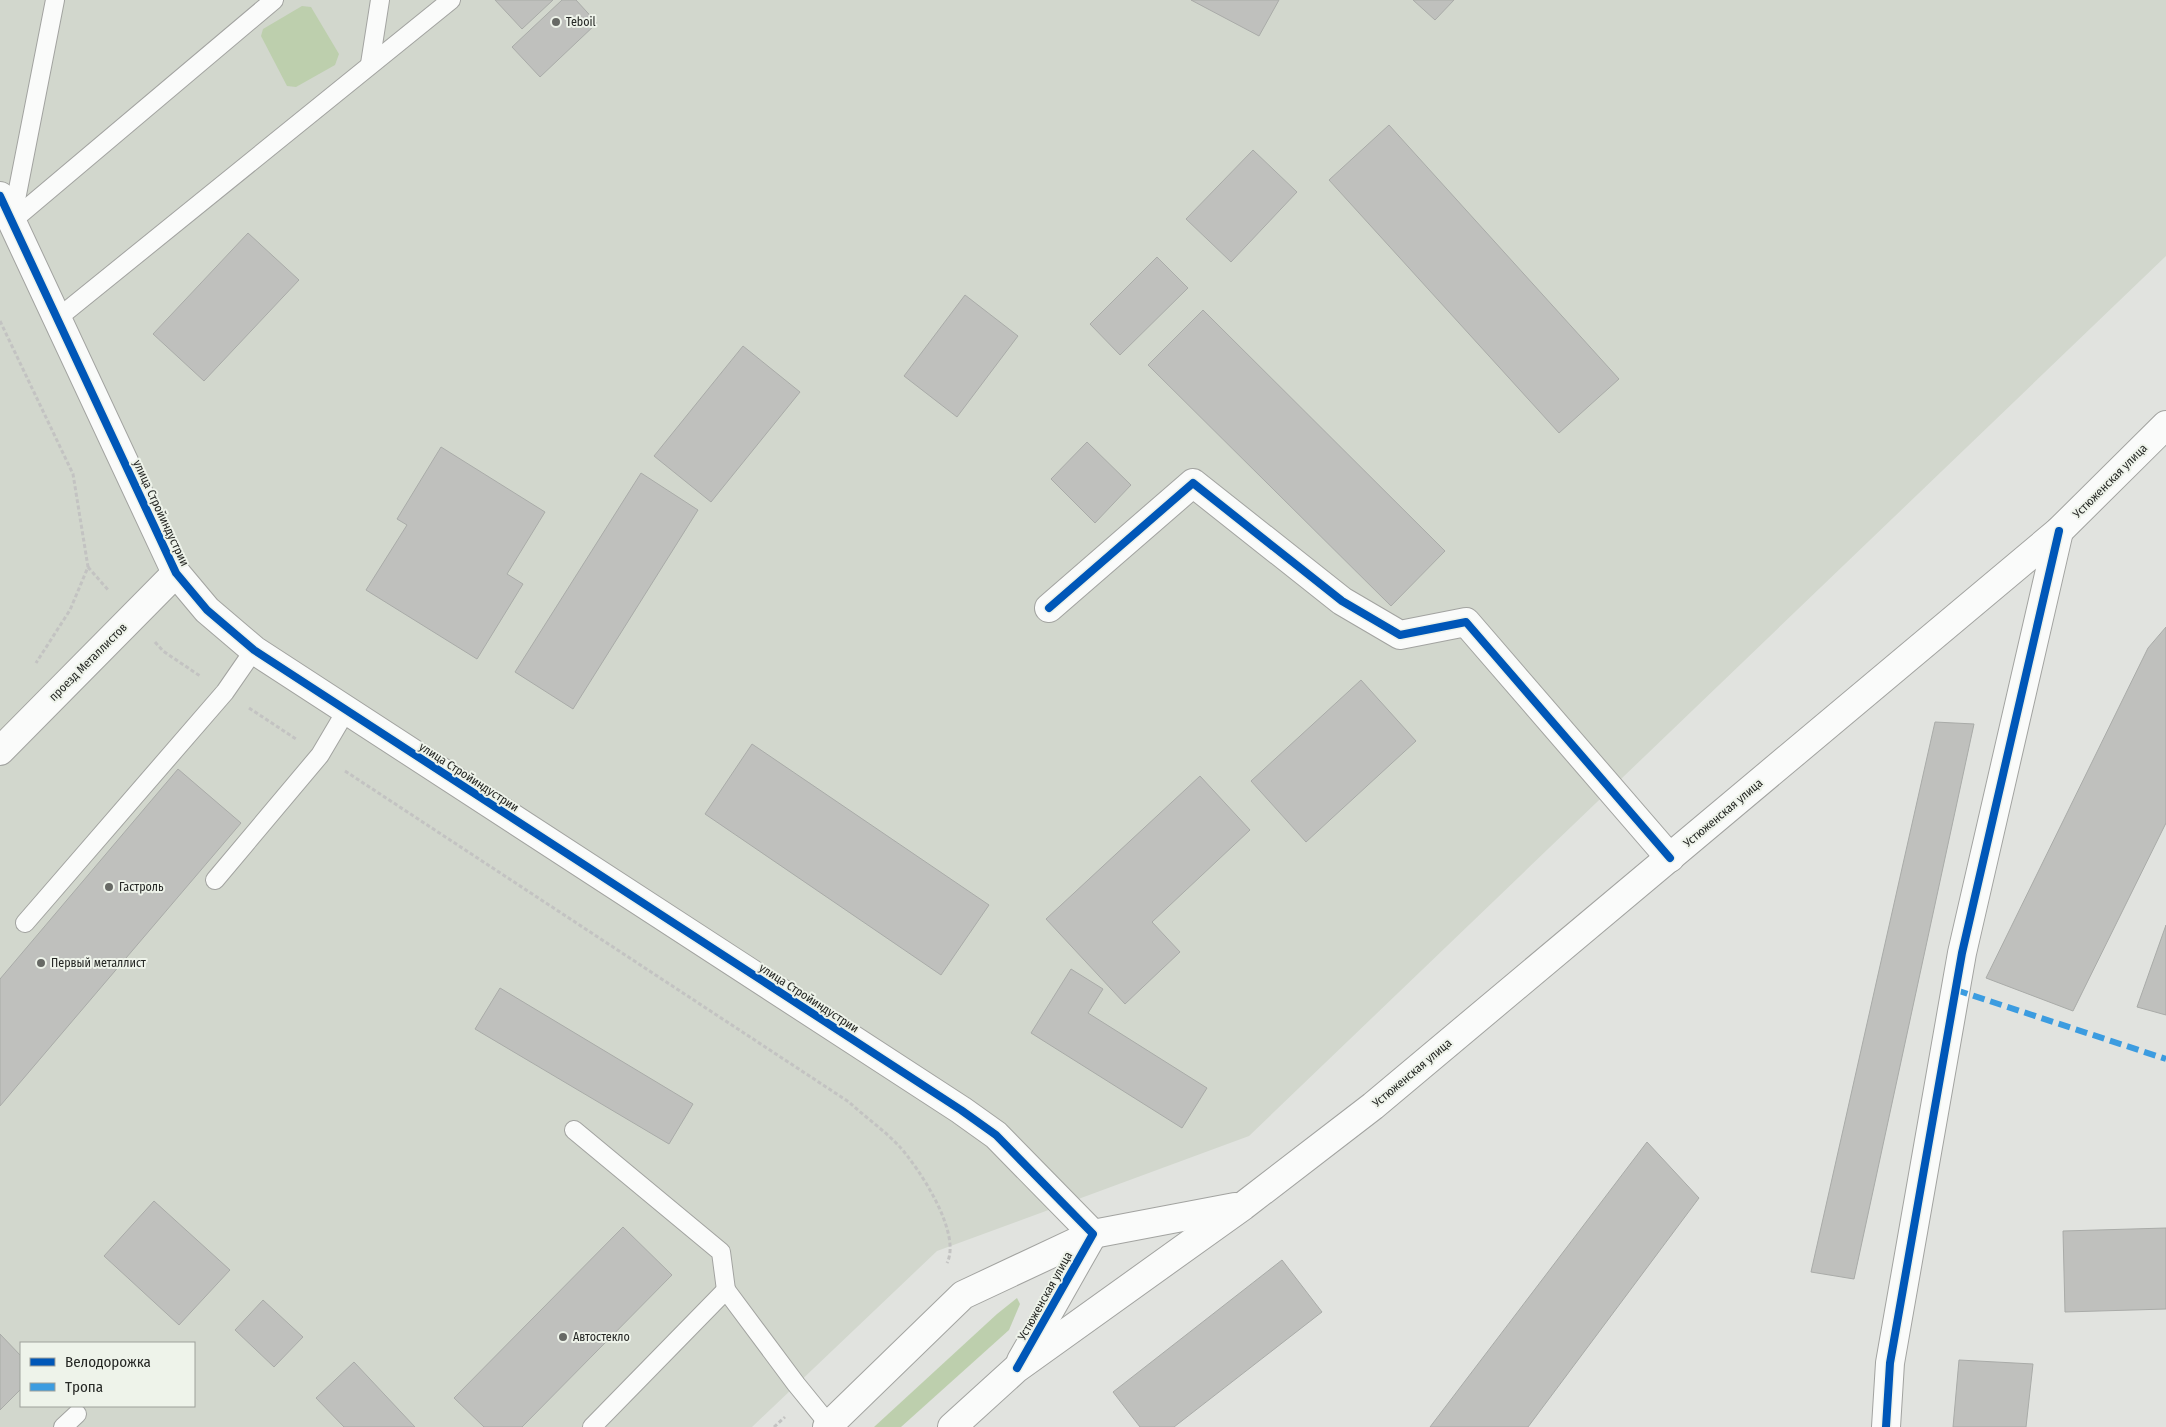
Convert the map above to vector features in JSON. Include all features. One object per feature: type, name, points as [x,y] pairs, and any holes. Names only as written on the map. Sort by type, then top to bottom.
[{"type":"street","name":"улица Стройиндустрии","points":[[0,196],[176,573],[207,610],[254,650],[961,1110],[996,1135],[1093,1234]]},
{"type":"street","name":"Устюженская улица","points":[[952,1427],[1017,1368],[1243,1206],[1373,1106],[2059,531],[2166,424]]},
{"type":"street","points":[[1049,608],[1193,483],[1342,601],[1400,635],[1466,622],[1670,858]]},
{"type":"street","points":[[1886,1427],[1890,1363],[1962,953],[2059,531]]},
{"type":"street","name":"проезд Металлистов","points":[[0,751],[176,573]]},
{"type":"street","name":"Устюженская улица","points":[[829,1426],[963,1295],[1093,1234],[1243,1206]]},
{"type":"street","name":"Устюженская улица","points":[[1017,1368],[1093,1234]]},
{"type":"lane","points":[[12,221],[55,0]]},
{"type":"lane","points":[[12,221],[274,0]]},
{"type":"lane","points":[[370,64],[380,0]]},
{"type":"lane","points":[[58,318],[451,0]]},
{"type":"lane","points":[[25,923],[225,692],[254,650]]},
{"type":"lane","points":[[215,880],[320,755],[346,711]]},
{"type":"lane","points":[[574,1130],[721,1252],[726,1290],[829,1426]]},
{"type":"lane","points":[[592,1427],[726,1290]]},
{"type":"lane","points":[[64,1427],[77,1414]]},
{"type":"path","points":[[0,320],[73,474],[88,567],[70,610],[31,670]]},
{"type":"path","points":[[88,567],[163,651],[849,1102],[899,1146],[933,1194],[944,1218],[950,1240],[950,1257],[943,1271]]},
{"type":"path","points":[[774,1427],[806,1398]]},
{"type":"shaded area","points":[[0,0],[2166,0],[2166,256],[1249,1136],[937,1251],[752,1427],[0,1427]]},
{"type":"green space","points":[[302,6],[311,7],[339,54],[335,65],[296,87],[287,86],[261,36],[263,29]]},
{"type":"green space","points":[[1017,1298],[1020,1304],[1009,1330],[901,1427],[874,1427],[997,1314]]},
{"type":"building","points":[[495,0],[553,0],[522,29]]},
{"type":"building","points":[[562,0],[576,0],[597,23],[540,77],[512,47]]},
{"type":"building","points":[[1191,0],[1279,0],[1259,36]]},
{"type":"building","points":[[1413,0],[1454,0],[1435,20]]},
{"type":"building","points":[[1389,125],[1619,379],[1559,433],[1329,180]]},
{"type":"building","points":[[1253,150],[1297,192],[1231,262],[1186,219]]},
{"type":"building","points":[[248,233],[299,280],[204,381],[153,334]]},
{"type":"building","points":[[1157,257],[1188,288],[1120,355],[1090,324]]},
{"type":"building","points":[[965,295],[1018,336],[957,417],[904,376]]},
{"type":"building","points":[[1203,310],[1445,551],[1391,606],[1148,365]]},
{"type":"building","points":[[743,346],[800,392],[711,502],[654,456]]},
{"type":"building","points":[[1087,442],[1131,485],[1095,523],[1051,479]]},
{"type":"building","points":[[441,447],[545,512],[507,574],[523,584],[477,659],[366,590],[407,525],[397,519]]},
{"type":"building","points":[[641,473],[698,510],[573,709],[515,672]]},
{"type":"building","points":[[2166,627],[2166,823],[2073,1011],[1986,978],[2148,648]]},
{"type":"building","points":[[1361,680],[1416,741],[1306,842],[1251,781]]},
{"type":"building","points":[[1935,722],[1974,724],[1854,1279],[1811,1272]]},
{"type":"building","points":[[752,744],[989,905],[941,975],[705,814]]},
{"type":"building","points":[[178,769],[241,823],[0,1106],[0,979]]},
{"type":"building","points":[[1200,776],[1250,830],[1152,922],[1180,952],[1125,1004],[1046,919]]},
{"type":"building","points":[[2166,925],[2166,1015],[2137,1007]]},
{"type":"building","points":[[1071,969],[1103,989],[1088,1013],[1207,1088],[1182,1128],[1031,1033]]},
{"type":"building","points":[[500,988],[693,1104],[669,1144],[475,1029]]},
{"type":"building","points":[[1647,1142],[1699,1198],[1528,1427],[1430,1427]]},
{"type":"building","points":[[154,1201],[230,1270],[179,1325],[104,1256]]},
{"type":"building","name":"Автостекло","points":[[623,1227],[672,1275],[522,1427],[484,1427],[454,1398]]},
{"type":"building","points":[[2166,1228],[2166,1309],[2065,1312],[2063,1231]]},
{"type":"building","points":[[1282,1260],[1322,1312],[1174,1427],[1140,1427],[1113,1392]]},
{"type":"building","points":[[263,1300],[303,1337],[274,1367],[235,1330]]},
{"type":"building","points":[[0,1334],[20,1355],[20,1390],[0,1410]]},
{"type":"building","points":[[1959,1360],[2033,1364],[2026,1427],[1953,1427]]},
{"type":"building","points":[[354,1362],[415,1427],[344,1427],[316,1398]]},
{"type":"marked path","points":[[1956,990],[2166,1059]]},
{"type":"cycle path","points":[[0,196],[176,573],[207,610],[254,650],[961,1110],[996,1135],[1093,1234],[1017,1368]]},
{"type":"cycle path","points":[[1049,608],[1193,483],[1342,601],[1400,635],[1466,622],[1670,858]]},
{"type":"cycle path","points":[[1886,1427],[1890,1363],[1962,953],[2059,531]]},
{"type":"place","name":"Teboil","points":[[556,22]]},
{"type":"place","name":"Гастроль","points":[[109,887]]},
{"type":"place","name":"Первый металлист","points":[[41,963]]},
{"type":"place","name":"Автостекло","points":[[563,1337]]}]
